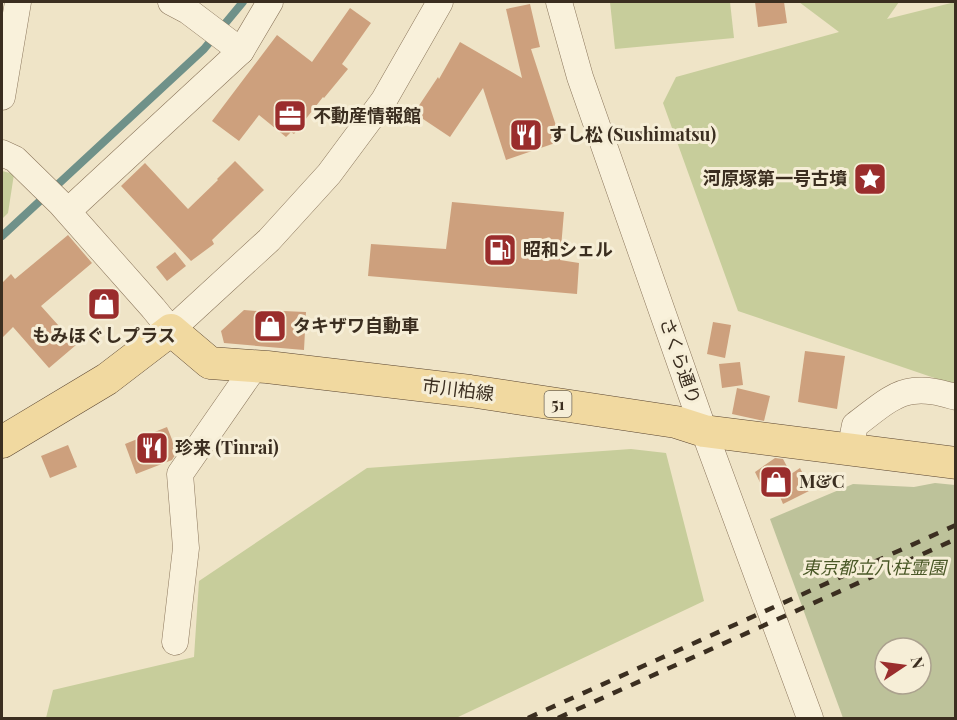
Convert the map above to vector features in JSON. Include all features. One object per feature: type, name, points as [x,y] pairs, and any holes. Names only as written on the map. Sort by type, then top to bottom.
[{"type":"main road","name":"市川柏線","points":[[171,330],[210,363],[255,366],[470,391],[676,422],[704,431],[956,464]]},
{"type":"main road","points":[[2,441],[107,379],[171,330]]},
{"type":"street","points":[[2,97],[18,2]]},
{"type":"street","points":[[64,207],[225,39],[270,2]]},
{"type":"street","points":[[2,153],[15,159],[64,207],[171,330],[269,240],[329,174],[384,100],[440,2]]},
{"type":"street","name":"さくら通り","points":[[560,2],[580,77],[704,431],[810,718]]},
{"type":"street","points":[[175,3],[225,39]]},
{"type":"street","points":[[175,642],[186,548],[180,474],[255,366]]},
{"type":"street","points":[[850,450],[855,425],[893,398],[911,391],[934,391],[956,397]]},
{"type":"green space","points":[[610,2],[730,2],[734,38],[615,49]]},
{"type":"green space","points":[[799,2],[899,2],[887,19],[955,2],[955,385],[738,311],[663,103],[676,77],[839,32]]},
{"type":"green space","points":[[2,171],[14,174],[8,213],[2,219]]},
{"type":"green space","points":[[631,449],[666,453],[704,601],[456,718],[46,718],[53,690],[194,657],[199,581],[367,468]]},
{"type":"green space","name":"東京都立八柱霊園","points":[[935,483],[955,485],[955,718],[843,718],[770,519],[853,484],[914,487]]},
{"type":"building","points":[[755,2],[784,2],[787,23],[758,27]]},
{"type":"building","points":[[530,4],[540,47],[531,49],[561,141],[506,160],[483,88],[450,137],[414,113],[438,77],[439,79],[460,42],[522,78],[506,9]]},
{"type":"building","points":[[350,8],[371,23],[342,64],[348,69],[294,134],[291,132],[286,137],[259,115],[239,141],[212,121],[277,35],[312,62]]},
{"type":"building","points":[[235,161],[264,190],[212,240],[214,244],[191,261],[121,186],[145,163],[188,209]]},
{"type":"building","points":[[452,202],[564,212],[560,260],[579,263],[577,294],[368,276],[371,244],[446,249]]},
{"type":"building","points":[[68,235],[92,263],[41,306],[76,345],[49,368],[13,327],[2,338],[2,283],[11,274],[15,279]]},
{"type":"building","points":[[175,252],[186,266],[167,281],[156,267]]},
{"type":"building","points":[[244,310],[306,312],[304,350],[224,343],[221,331]]},
{"type":"building","points":[[713,322],[731,325],[725,358],[707,354]]},
{"type":"building","points":[[805,351],[845,356],[837,409],[798,402]]},
{"type":"building","points":[[740,362],[743,385],[722,388],[719,364]]},
{"type":"building","points":[[737,388],[770,396],[764,421],[732,414]]},
{"type":"building","points":[[167,427],[177,452],[172,460],[136,474],[125,444]]},
{"type":"building","points":[[68,445],[77,467],[50,478],[41,456]]},
{"type":"building","points":[[775,458],[783,459],[791,474],[800,468],[811,490],[783,504],[776,487],[765,493],[755,472]]},
{"type":"waterway","points":[[2,236],[204,49],[243,2]]},
{"type":"railway","points":[[528,718],[956,525]]},
{"type":"railway","points":[[558,718],[956,539]]},
{"type":"place","name":"不動産情報館","points":[[290,116]]},
{"type":"place","name":"すし松 (Sushimatsu)","points":[[526,135]]},
{"type":"place","name":"河原塚第一号古墳","points":[[870,179]]},
{"type":"place","name":"昭和シェル","points":[[500,250]]},
{"type":"place","name":"もみほぐしプラス","points":[[104,304]]},
{"type":"place","name":"タキザワ自動車","points":[[270,326]]},
{"type":"place","name":"珍来 (Tinrai)","points":[[152,448]]},
{"type":"place","name":"M&C","points":[[776,482]]}]
